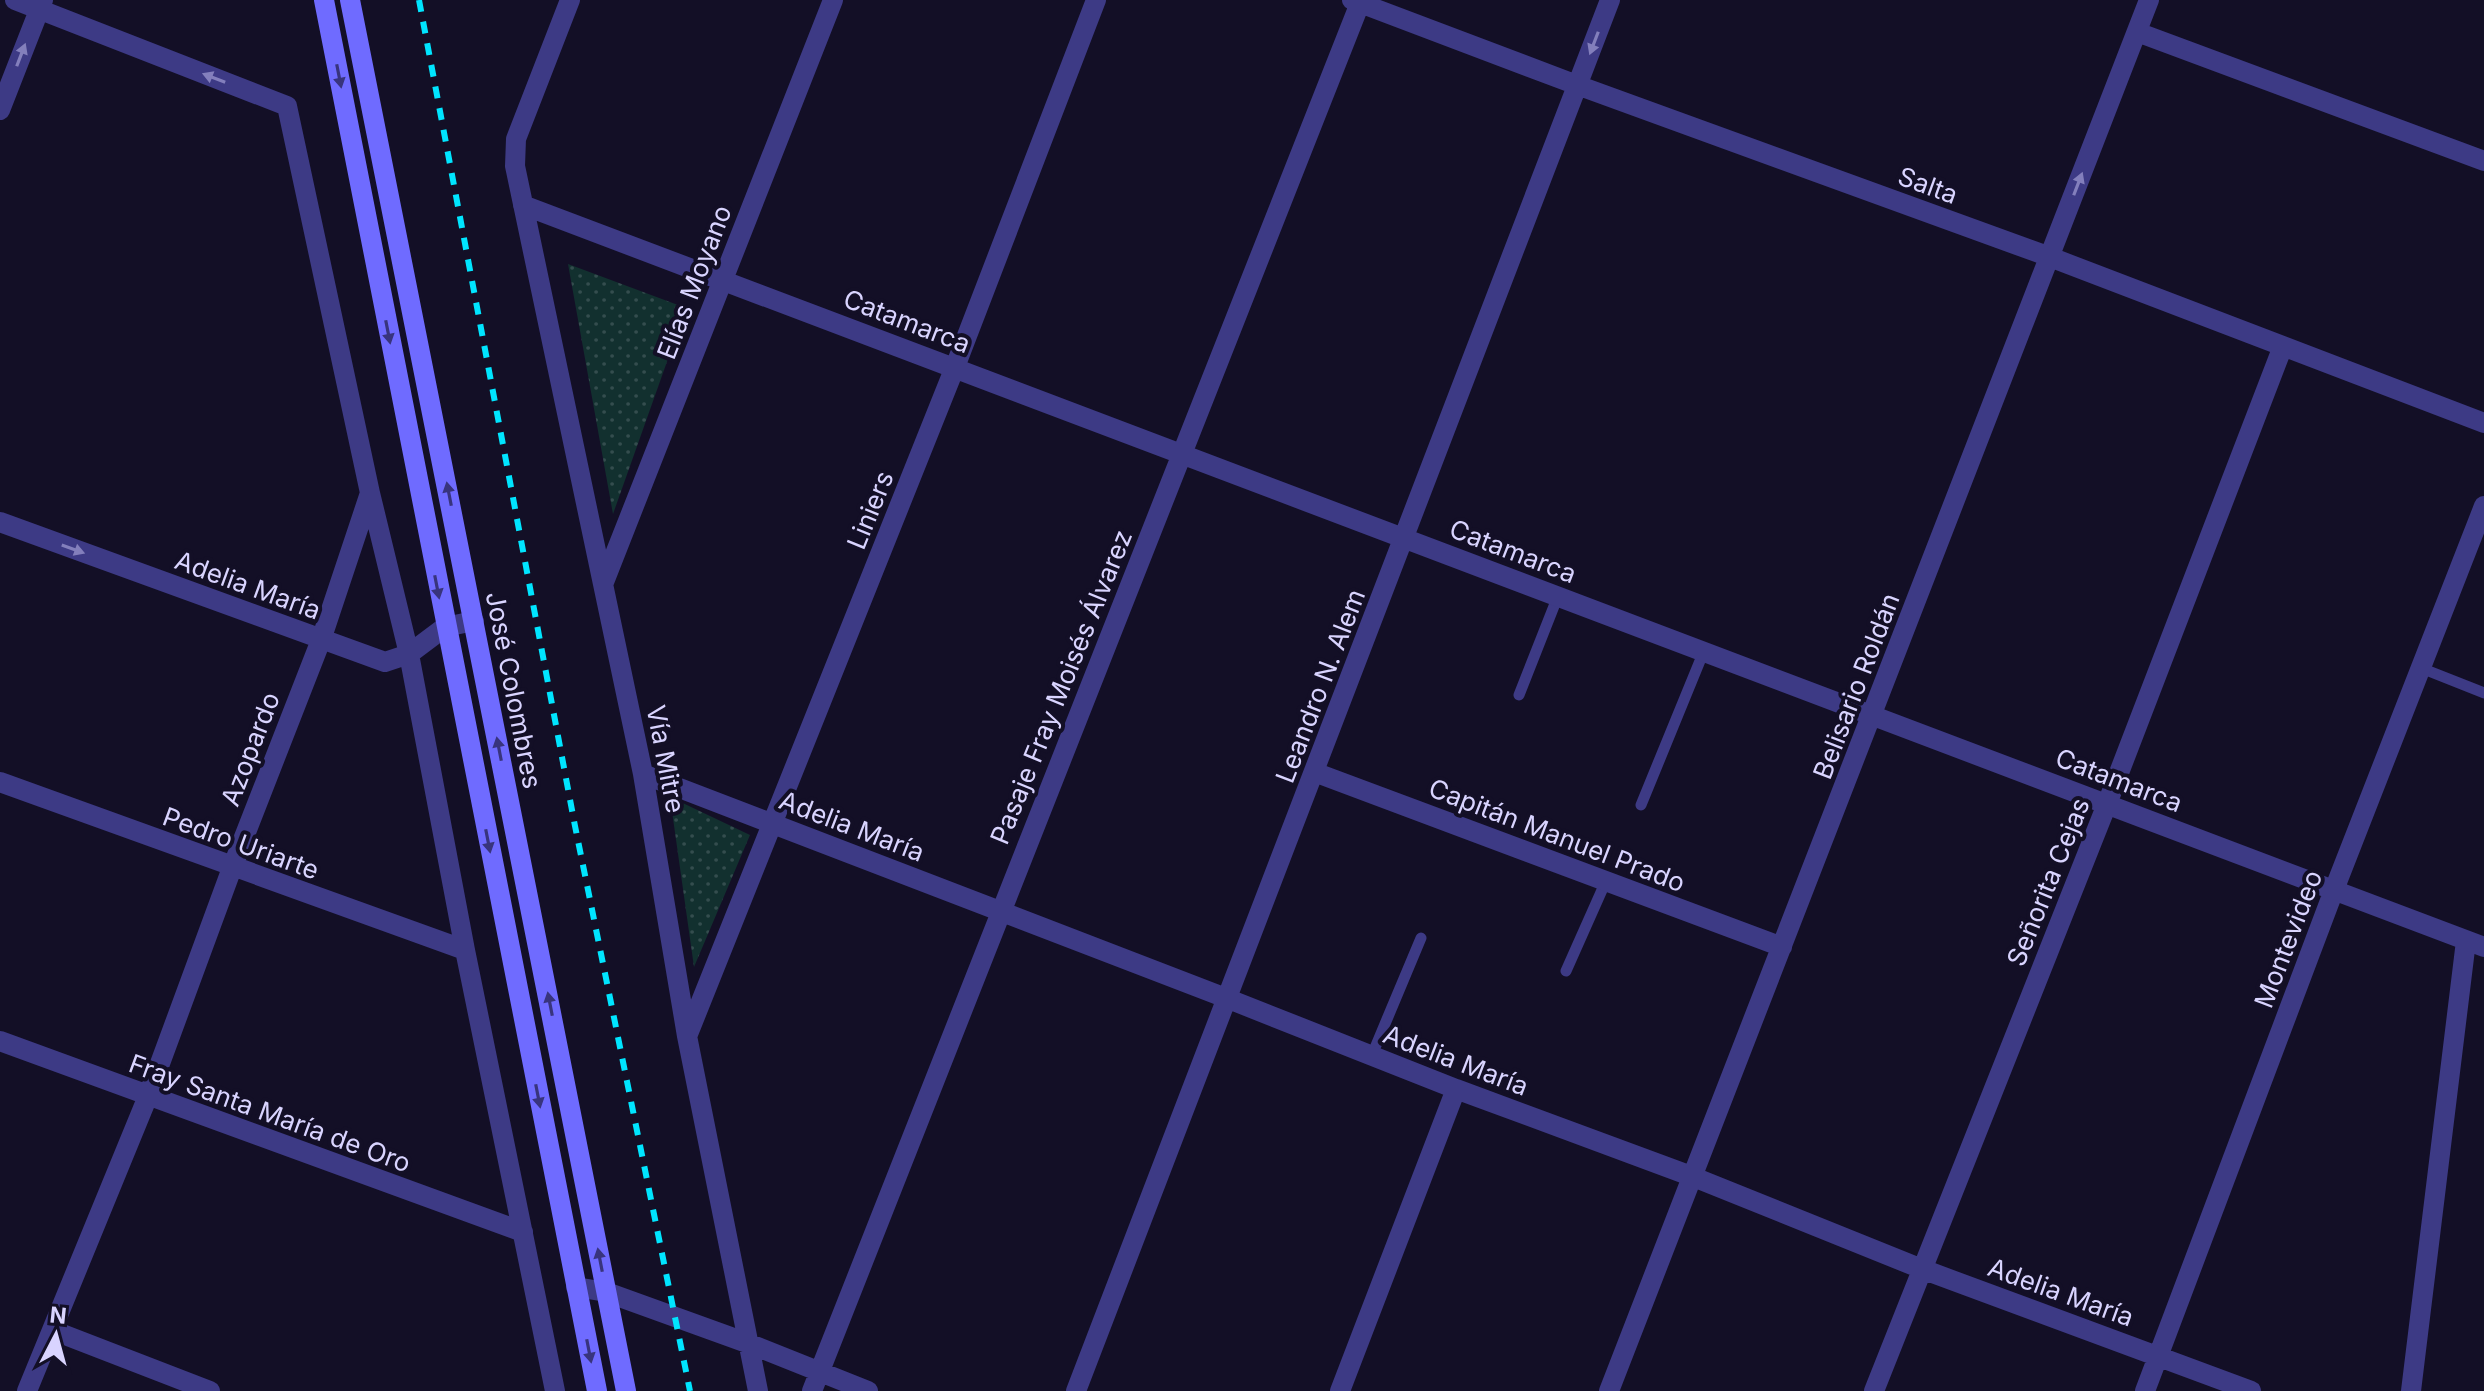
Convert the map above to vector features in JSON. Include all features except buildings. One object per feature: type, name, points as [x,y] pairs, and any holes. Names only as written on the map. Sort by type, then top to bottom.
[{"type":"main road","points":[[324,0],[597,1391]]},
{"type":"main road","name":"José Colombres","points":[[350,0],[626,1391]]},
{"type":"street","points":[[15,0],[41,4],[287,106],[370,493],[409,654],[553,1389]]},
{"type":"street","name":"Vía Mitre","points":[[570,0],[516,139],[515,166],[643,774],[687,1036],[758,1391]]},
{"type":"street","name":"Elías Moyano","points":[[604,582],[833,0]]},
{"type":"street","name":"Liniers","points":[[687,1036],[955,367],[1096,0]]},
{"type":"street","name":"Leandro N. Alem","points":[[1076,1391],[1610,0]]},
{"type":"street","name":"Belisario Roldán","points":[[1609,1391],[2149,0]]},
{"type":"street","name":"Salta","points":[[1356,2],[2050,257],[2484,423]]},
{"type":"street","name":"Pasaje Fray Moisés Álvarez","points":[[812,1391],[1182,453],[1356,2]]},
{"type":"street","points":[[0,110],[41,4]]},
{"type":"street","points":[[2137,32],[2484,161]]},
{"type":"street","name":"Catamarca","points":[[523,205],[2475,944]]},
{"type":"street","name":"Señorita Cejas","points":[[1874,1391],[2107,804],[2283,346]]},
{"type":"street","name":"Azopardo","points":[[27,1391],[148,1096],[321,640],[370,493]]},
{"type":"street","name":"Montevideo","points":[[2145,1391],[2334,890],[2484,506]]},
{"type":"street","name":"Adelia María","points":[[0,522],[385,662],[409,654]]},
{"type":"street","points":[[409,654],[445,627],[474,621]]},
{"type":"street","name":"Capitán Manuel Prado","points":[[1314,772],[1782,947]]},
{"type":"street","name":"Adelia María","points":[[643,774],[1456,1089],[1691,1176],[1922,1269],[2251,1391]]},
{"type":"street","name":"Pedro Uriarte","points":[[0,782],[465,950]]},
{"type":"street","points":[[2411,1391],[2475,944]]},
{"type":"street","name":"Fray Santa María de Oro","points":[[0,1041],[523,1232]]},
{"type":"street","points":[[1340,1391],[1456,1089]]},
{"type":"street","points":[[576,1287],[606,1292],[868,1391]]},
{"type":"street","points":[[52,1330],[210,1391]]},
{"type":"lane","points":[[1519,695],[1558,596]]},
{"type":"lane","points":[[1641,805],[1704,651]]},
{"type":"lane","points":[[2421,668],[2484,693]]},
{"type":"lane","points":[[1566,971],[1606,881]]},
{"type":"lane","points":[[1372,1055],[1421,938]]},
{"type":"green space","points":[[568,264],[686,308],[613,514]]},
{"type":"green space","points":[[670,797],[750,835],[694,967]]},
{"type":"railway","points":[[419,0],[575,826],[690,1391]]}]
